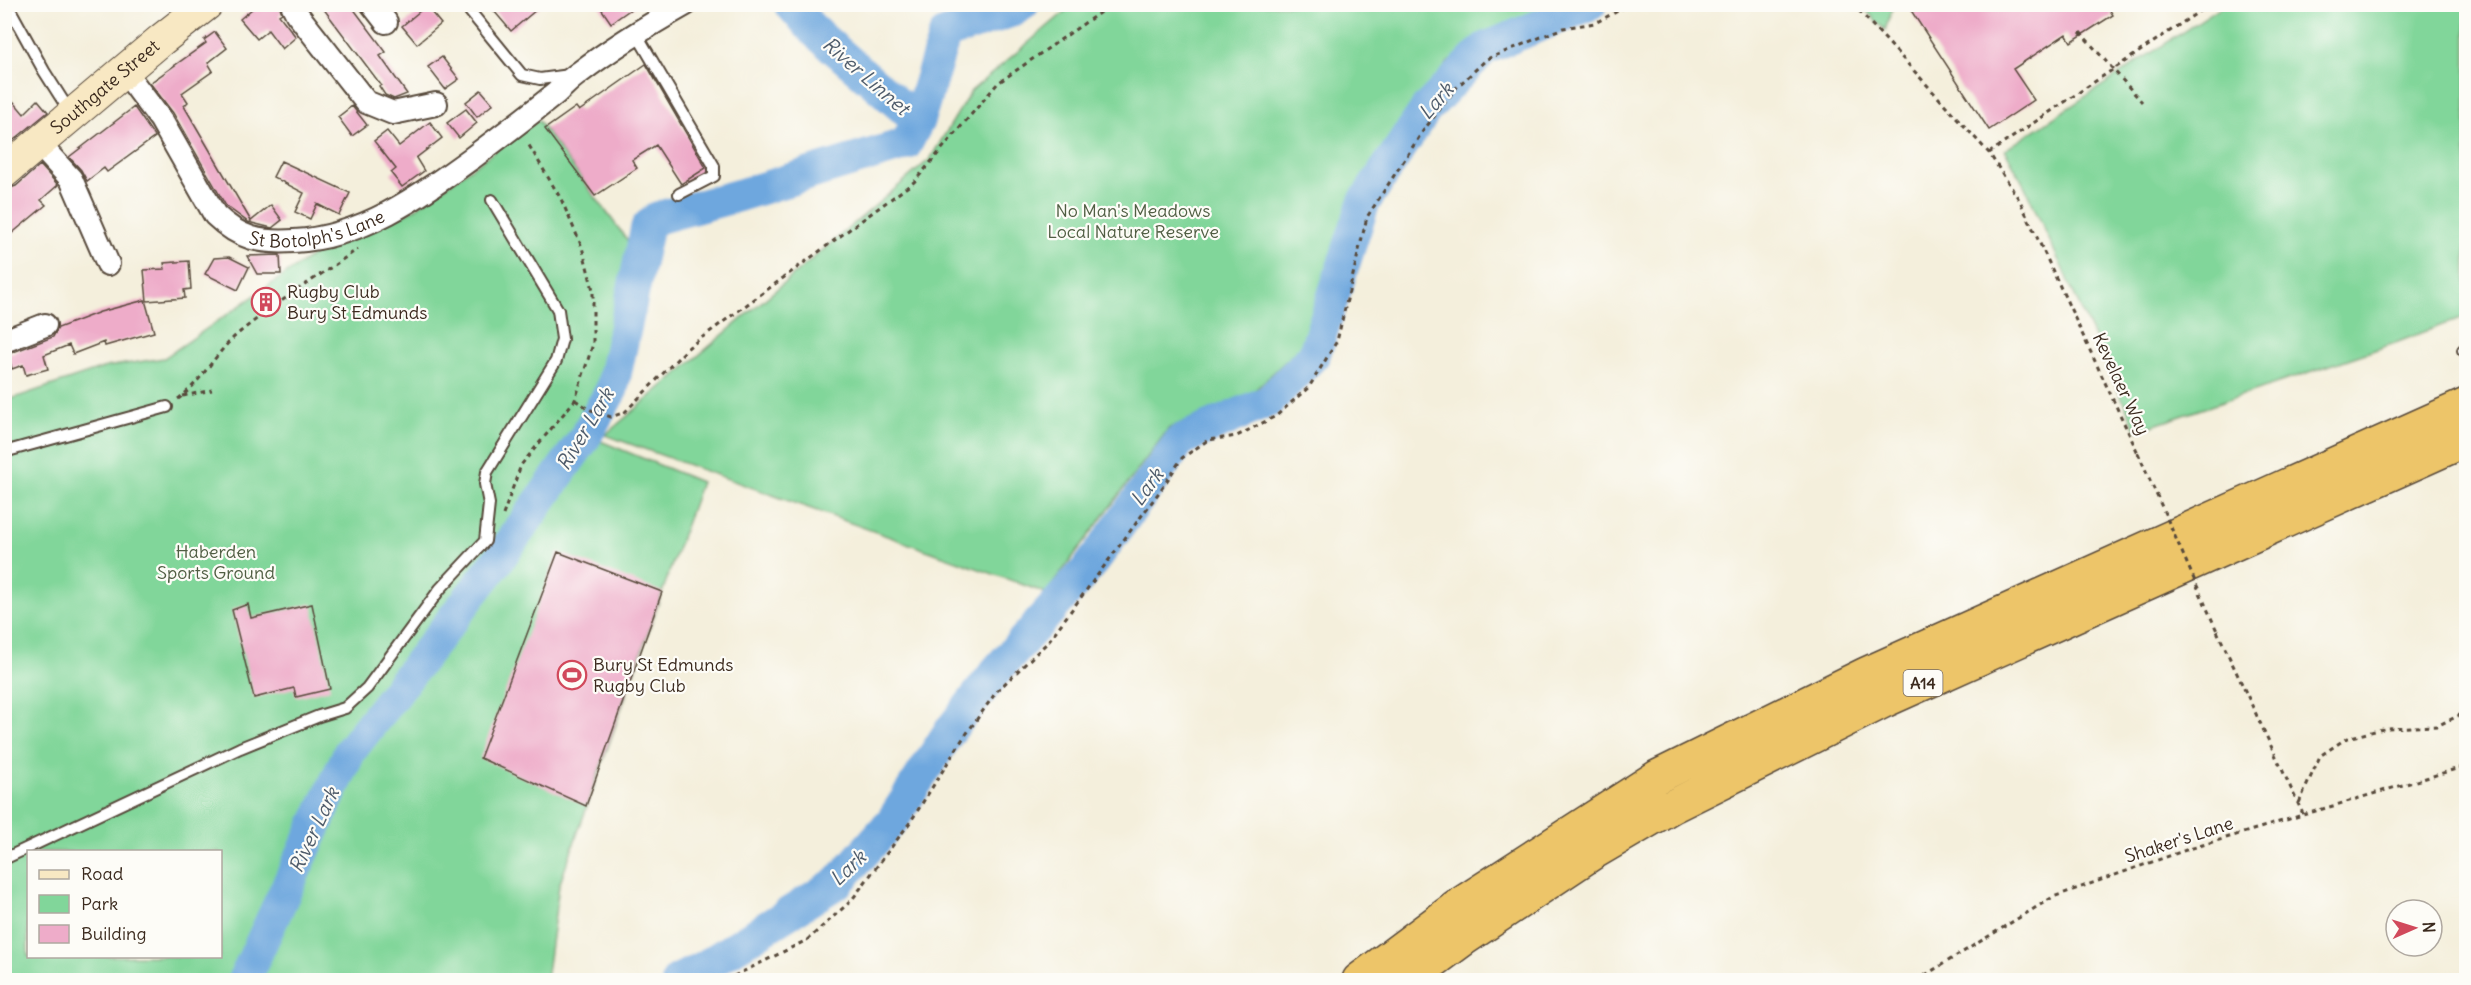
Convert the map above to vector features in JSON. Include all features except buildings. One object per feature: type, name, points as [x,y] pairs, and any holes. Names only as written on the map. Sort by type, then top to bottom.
[{"type":"highway","name":"A14","points":[[1359,981],[1462,903],[1657,777],[1866,674],[2466,405]]},
{"type":"highway","name":"A14","points":[[1408,981],[1465,938],[1591,854],[1671,807],[1884,701],[2466,440]]},
{"type":"street","name":"Southgate Street","points":[[4,172],[207,4]]},
{"type":"street","points":[[292,4],[297,14],[366,102],[393,113],[436,104]]},
{"type":"street","name":"St Botolph's Lane","points":[[125,72],[161,120],[215,215],[241,236],[278,242],[303,241],[335,236],[369,223],[428,190],[516,125],[576,74],[636,33],[686,4]]},
{"type":"street","points":[[38,143],[71,179],[108,264]]},
{"type":"street","points":[[4,341],[45,325]]},
{"type":"lane","points":[[7,4],[44,71],[72,114]]},
{"type":"lane","points":[[464,4],[522,75],[540,79],[576,74]]},
{"type":"lane","points":[[636,33],[714,166],[714,176],[679,194]]},
{"type":"lane","points":[[4,860],[240,748],[345,708],[367,688],[440,589],[485,541],[489,504],[485,484],[487,472],[556,361],[562,339],[558,310],[492,200]]},
{"type":"lane","points":[[4,452],[167,407]]},
{"type":"path","points":[[575,400],[591,410],[611,417],[625,412],[689,347],[914,182],[998,83],[1112,4]]},
{"type":"path","points":[[726,981],[807,940],[851,901],[910,821],[962,740],[998,690],[1047,643],[1182,458],[1208,441],[1237,436],[1276,416],[1309,387],[1337,341],[1367,217],[1423,131],[1456,88],[1487,59],[1563,28],[1595,23],[1631,4]]},
{"type":"path","name":"Kevelaer Way","points":[[1852,4],[1989,153],[2020,201],[2303,814]]},
{"type":"path","points":[[1989,153],[2210,4]]},
{"type":"path","points":[[2080,32],[2142,102]]},
{"type":"path","points":[[485,541],[502,520],[521,465],[575,400],[593,344],[593,290],[582,247],[561,199],[516,125]]},
{"type":"path","points":[[167,407],[196,385],[239,333],[372,239],[369,223]]},
{"type":"path","points":[[181,397],[212,390]]},
{"type":"path","points":[[2299,803],[2320,756],[2347,738],[2387,728],[2437,726],[2466,712]]},
{"type":"path","name":"Shaker's Lane","points":[[1917,981],[2053,897],[2186,850],[2466,766]]},
{"type":"green space","points":[[2225,4],[2466,5],[2466,316],[2398,342],[2137,431],[2025,187],[2005,150]]},
{"type":"green space","name":"No Man's Meadows Local Nature Reserve","points":[[1073,5],[1565,5],[1524,20],[1448,62],[1356,197],[1311,337],[1254,391],[1169,428],[1046,593],[605,435],[930,159],[971,91]]},
{"type":"green space","points":[[1861,5],[1894,5],[1885,30]]},
{"type":"green space","name":"Haberden Sports Ground","points":[[538,120],[637,253],[604,390],[493,559],[500,565],[593,438],[701,482],[559,886],[546,980],[5,980],[5,401],[106,367],[164,358],[322,249],[413,210]]},
{"type":"waterway","name":"River Linnet","points":[[790,4],[814,31],[918,121]]},
{"type":"waterway","name":"River Lark","points":[[244,980],[350,751],[496,563],[585,437],[612,389],[647,227],[657,218],[906,144],[918,121],[945,34],[1012,11],[1023,4]]},
{"type":"waterway","name":"Lark","points":[[678,980],[704,967],[838,882],[892,821],[949,732],[996,671],[1090,566],[1181,440],[1269,401],[1314,355],[1364,202],[1427,108],[1484,49],[1591,4]]},
{"type":"place","name":"Rugby Club Bury St Edmunds","points":[[266,302]]},
{"type":"place","name":"Bury St Edmunds Rugby Club","points":[[572,675]]}]
